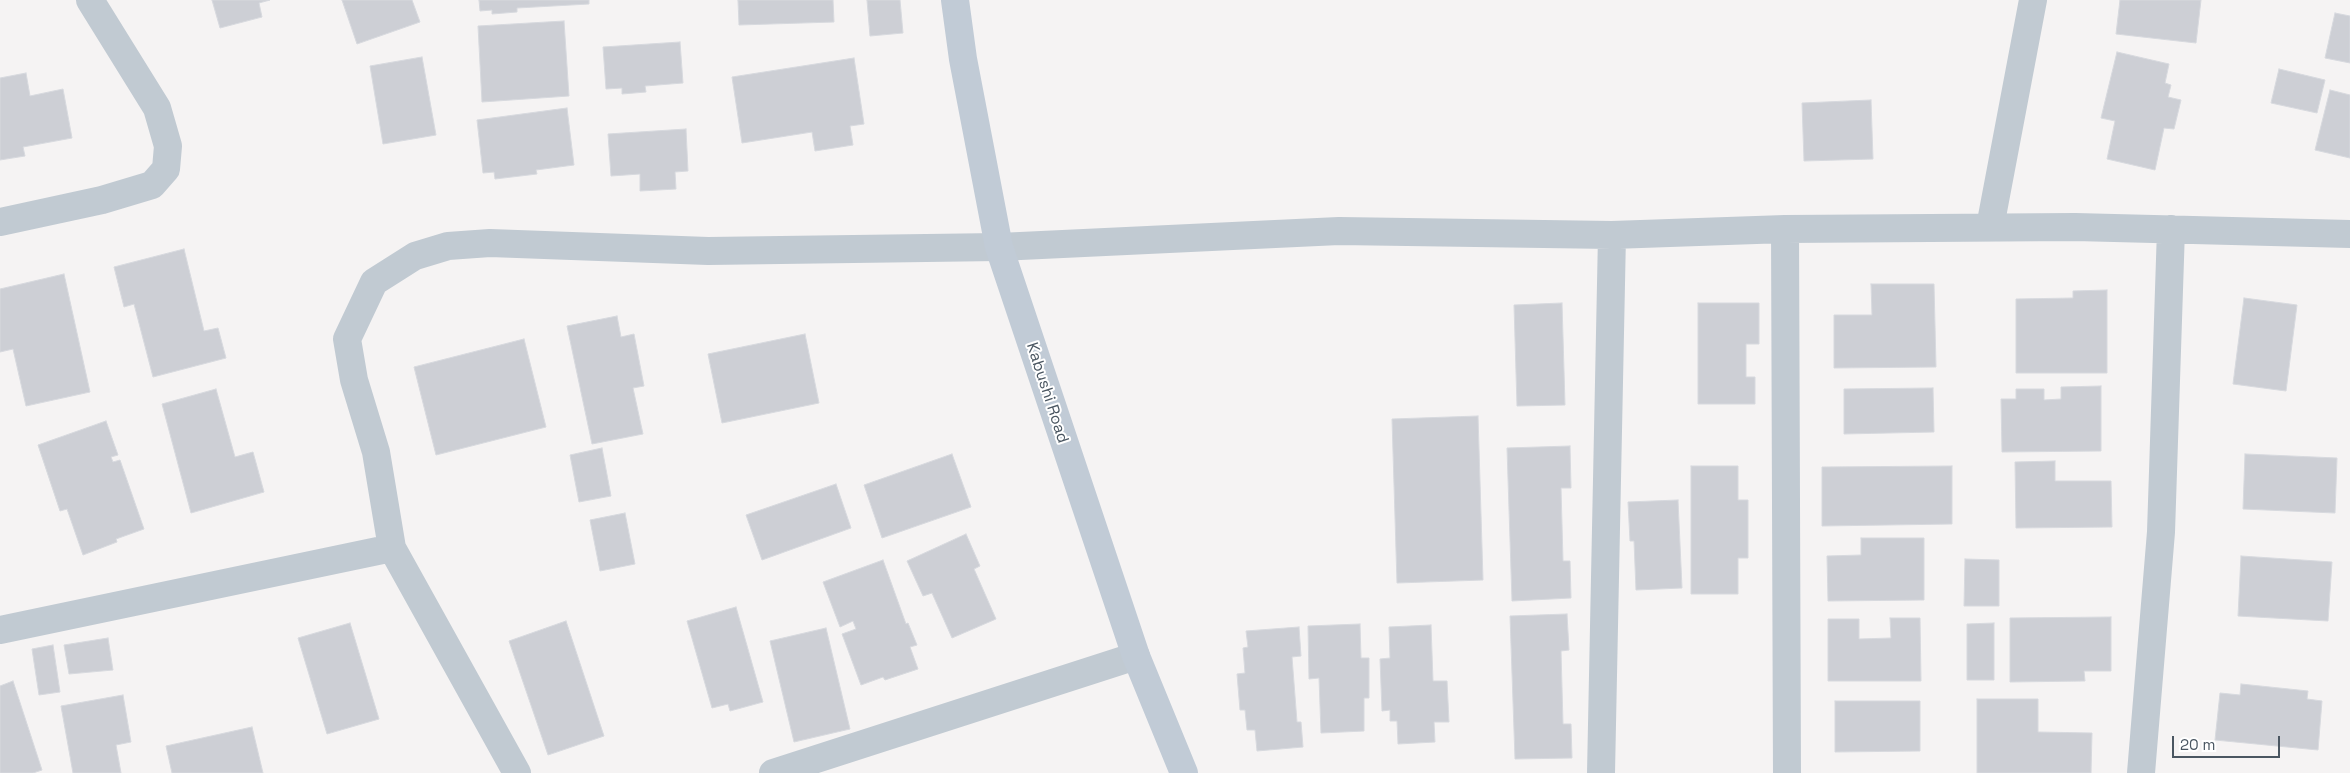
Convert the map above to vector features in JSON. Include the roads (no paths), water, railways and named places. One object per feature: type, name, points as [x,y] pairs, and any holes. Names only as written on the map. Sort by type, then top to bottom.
[{"type":"main road","name":"Kabushi Road","points":[[955,0],[963,59],[998,247],[1136,656],[1184,773]]},
{"type":"street","points":[[0,222],[102,200],[152,185],[166,169],[168,146],[158,108],[90,0]]},
{"type":"street","points":[[1990,227],[2032,0]]},
{"type":"street","points":[[517,773],[392,548],[376,452],[354,380],[347,339],[374,282],[415,256],[448,246],[490,243],[708,251],[998,247],[1339,231],[1612,235],[1785,229],[1990,227],[2350,234]]},
{"type":"street","points":[[1785,229],[1787,773]]},
{"type":"street","points":[[2141,773],[2161,532],[2171,230]]},
{"type":"street","points":[[1601,773],[1612,235]]},
{"type":"street","points":[[0,630],[392,548]]},
{"type":"street","points":[[773,773],[1136,656]]}]
